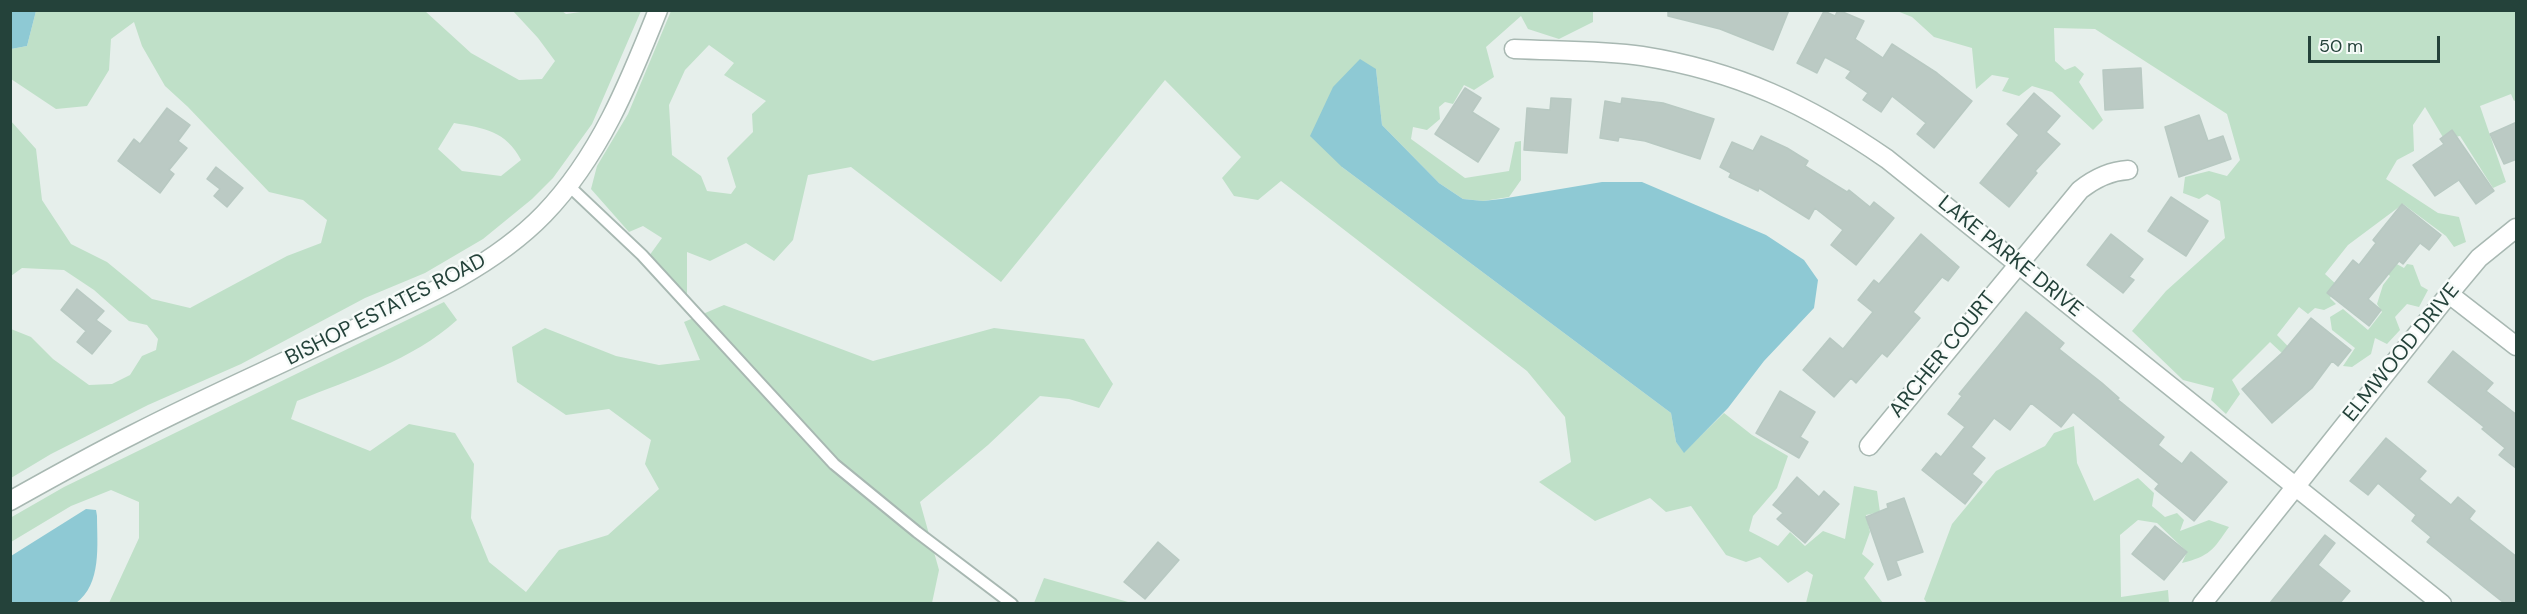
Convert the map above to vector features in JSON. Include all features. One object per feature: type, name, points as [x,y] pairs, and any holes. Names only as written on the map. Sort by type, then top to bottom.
[{"type":"street","name":"BISHOP ESTATES ROAD","points":[[10,501],[132,435],[473,268],[507,245],[543,215],[596,148],[637,65],[658,10]]},
{"type":"street","name":"LAKE PARKE DRIVE","points":[[1514,49],[1640,56],[1696,67],[1750,84],[1790,100],[1840,127],[1887,159],[2442,603]]},
{"type":"street","name":"ARCHER COURT","points":[[1869,446],[2080,190],[2090,182],[2108,174],[2128,170]]},
{"type":"street","name":"ELMWOOD DRIVE","points":[[2202,603],[2479,258],[2517,228]]},
{"type":"street","points":[[2449,294],[2517,346]]},
{"type":"lane","points":[[568,185],[642,255],[834,464],[917,532],[1012,603]]},
{"type":"green space","points":[[595,10],[641,11],[592,124],[553,178],[532,199],[483,239],[425,273],[365,298],[241,364],[148,405],[51,454],[11,478],[11,329],[31,337],[53,359],[89,385],[112,384],[130,375],[142,356],[156,350],[158,339],[147,325],[129,321],[94,290],[64,270],[22,268],[11,276],[10,120],[36,149],[42,200],[71,244],[107,262],[152,299],[190,308],[287,256],[321,243],[327,220],[303,200],[269,192],[165,86],[142,46],[134,22],[111,39],[109,70],[87,106],[56,109],[11,79],[11,49],[27,46],[36,11],[425,11],[471,53],[519,80],[542,79],[555,61],[513,11],[562,11],[566,14]],"holes":[[[454,123],[493,132],[508,143],[521,160],[501,176],[462,171],[438,149]]]},
{"type":"green space","points":[[671,11],[1593,11],[1593,22],[1559,39],[1528,29],[1521,16],[1486,47],[1494,77],[1474,90],[1464,85],[1453,104],[1445,102],[1439,107],[1440,119],[1427,130],[1413,127],[1411,139],[1465,178],[1509,171],[1515,142],[1521,141],[1521,180],[1509,197],[1483,201],[1463,199],[1439,183],[1382,125],[1376,69],[1342,167],[1671,413],[1676,442],[1684,452],[1724,413],[1752,435],[1788,456],[1777,488],[1753,516],[1749,531],[1778,546],[1790,532],[1805,546],[1823,531],[1845,539],[1854,486],[1877,491],[1880,512],[1866,515],[1870,532],[1862,554],[1874,564],[1864,578],[1883,603],[1806,603],[1813,575],[1807,571],[1788,583],[1760,557],[1746,562],[1726,555],[1691,506],[1666,512],[1650,498],[1595,521],[1539,482],[1571,462],[1565,417],[1527,371],[1281,181],[1258,200],[1234,196],[1222,178],[1241,157],[1165,80],[1001,282],[851,167],[808,175],[793,240],[774,261],[746,243],[710,261],[687,252],[687,300],[649,256],[662,238],[643,226],[629,232],[591,189],[597,166],[628,114]],"holes":[[[709,45],[734,63],[724,75],[766,101],[752,114],[753,132],[727,158],[736,187],[731,194],[707,191],[701,176],[672,155],[669,105],[685,70]]]},
{"type":"green space","points":[[1897,11],[2516,11],[2516,100],[2514,101],[2511,94],[2480,106],[2506,182],[2493,188],[2460,136],[2444,139],[2425,107],[2413,125],[2414,151],[2397,160],[2386,179],[2438,213],[2459,217],[2466,242],[2454,247],[2446,236],[2403,204],[2348,245],[2325,274],[2337,285],[2330,298],[2336,304],[2324,310],[2315,308],[2308,314],[2299,307],[2277,335],[2317,376],[2312,381],[2270,342],[2232,380],[2240,394],[2226,414],[2211,400],[2214,388],[2183,380],[2132,331],[2166,291],[2225,238],[2220,201],[2207,194],[2199,199],[2183,193],[2185,177],[2209,171],[2227,176],[2240,160],[2227,114],[2095,29],[2054,28],[2055,61],[2065,70],[2075,66],[2084,74],[2079,82],[2103,120],[2093,130],[2052,92],[2032,86],[2019,96],[2002,91],[2009,78],[1992,75],[1976,89],[1972,48],[1934,37],[1912,17]]},
{"type":"green space","points":[[2373,259],[2395,263],[2404,268],[2407,264],[2413,265],[2421,286],[2428,290],[2419,307],[2407,304],[2395,317],[2400,330],[2387,344],[2375,338],[2371,354],[2352,367],[2343,366],[2355,348],[2332,330],[2330,317],[2343,309],[2368,330],[2382,312],[2377,304],[2383,285],[2390,276]]},
{"type":"green space","points":[[444,302],[457,320],[440,334],[381,367],[297,401],[291,419],[370,451],[409,424],[455,433],[474,464],[471,518],[489,562],[526,592],[559,550],[608,535],[659,489],[645,464],[651,440],[609,409],[566,415],[517,382],[512,347],[545,328],[616,356],[659,365],[700,360],[684,322],[724,305],[873,361],[994,328],[1084,339],[1113,384],[1099,408],[1069,399],[1040,396],[988,445],[920,502],[939,570],[932,603],[109,603],[139,538],[139,502],[111,490],[71,506],[11,542],[10,518],[64,487]]},
{"type":"green space","points":[[2074,426],[2077,463],[2094,501],[2138,478],[2154,493],[2152,506],[2165,517],[2177,513],[2184,520],[2180,531],[2209,520],[2229,527],[2205,555],[2182,563],[2187,552],[2157,523],[2138,520],[2120,535],[2121,597],[2168,590],[2169,603],[1927,603],[1924,599],[1952,524],[1996,471],[2045,446],[2054,433]]},
{"type":"green space","points":[[1044,578],[1128,602],[1129,603],[1034,603]]},
{"type":"water","points":[[11,10],[36,11],[27,46],[11,49]]},
{"type":"water","points":[[1360,59],[1376,69],[1382,125],[1439,183],[1463,199],[1483,201],[1602,182],[1642,182],[1766,235],[1804,260],[1818,280],[1814,308],[1764,361],[1728,408],[1684,453],[1676,442],[1671,413],[1342,167],[1310,136],[1333,87]]},
{"type":"water","points":[[86,509],[96,510],[97,551],[94,575],[84,595],[76,603],[11,603],[11,556]]},
{"type":"building","points":[[1668,10],[1789,10],[1773,50],[1720,29],[1668,16]]},
{"type":"building","points":[[1838,10],[1864,21],[1855,39],[1883,58],[1892,44],[1937,73],[1972,101],[1934,148],[1917,134],[1926,123],[1892,96],[1881,112],[1863,100],[1868,93],[1846,78],[1851,71],[1825,57],[1817,73],[1797,63],[1824,11],[1835,16]]},
{"type":"building","points":[[2141,68],[2143,108],[2105,110],[2103,70]]},
{"type":"building","points":[[1465,88],[1481,98],[1472,112],[1499,129],[1478,162],[1435,134]]},
{"type":"building","points":[[2034,93],[2060,116],[2046,132],[2060,144],[2035,171],[2037,173],[2009,207],[1980,183],[2019,135],[2007,124]]},
{"type":"building","points":[[1551,98],[1571,99],[1567,153],[1524,150],[1527,108],[1550,110]]},
{"type":"building","points":[[1622,98],[1663,103],[1714,119],[1700,159],[1645,141],[1619,137],[1618,141],[1600,138],[1605,101],[1621,104]]},
{"type":"building","points":[[167,108],[190,125],[178,141],[187,148],[169,170],[174,174],[160,193],[118,161],[134,139],[140,144]]},
{"type":"building","points":[[2199,115],[2208,141],[2223,136],[2231,159],[2179,177],[2165,127]]},
{"type":"building","points":[[2517,122],[2517,159],[2504,164],[2490,134]]},
{"type":"building","points":[[2452,130],[2494,191],[2476,204],[2459,180],[2435,196],[2413,165],[2444,144],[2440,139]]},
{"type":"building","points":[[1761,136],[1787,148],[1808,161],[1805,166],[1847,192],[1849,190],[1870,207],[1874,202],[1894,218],[1856,265],[1831,245],[1843,230],[1815,208],[1809,219],[1759,188],[1758,191],[1729,177],[1731,173],[1720,167],[1732,142],[1753,151]]},
{"type":"building","points":[[216,167],[243,188],[227,207],[214,196],[220,189],[207,179]]},
{"type":"building","points":[[2171,197],[2208,221],[2186,256],[2148,231]]},
{"type":"building","points":[[2402,204],[2441,235],[2429,250],[2420,243],[2403,264],[2399,261],[2368,299],[2381,310],[2369,326],[2327,293],[2353,260],[2359,265],[2376,243],[2373,240]]},
{"type":"building","points":[[1921,234],[1959,267],[1948,281],[1942,277],[1913,312],[1920,318],[1887,357],[1882,353],[1856,383],[1851,378],[1834,397],[1803,370],[1830,338],[1843,349],[1873,312],[1858,300],[1874,280],[1879,284]]},
{"type":"building","points":[[2111,234],[2143,259],[2129,277],[2134,280],[2123,293],[2087,265]]},
{"type":"building","points":[[77,289],[104,311],[96,320],[111,331],[92,354],[77,342],[86,331],[61,310]]},
{"type":"building","points":[[2026,312],[2064,343],[2059,349],[2164,437],[2158,445],[2182,464],[2191,452],[2227,482],[2194,521],[2155,489],[2159,484],[2073,412],[2061,427],[2031,403],[2010,430],[1994,418],[1971,447],[1985,458],[1972,474],[1982,482],[1965,504],[1922,470],[1936,453],[1941,457],[1965,427],[1948,414],[1962,396],[1959,394]]},
{"type":"building","points":[[2311,318],[2351,350],[2338,366],[2332,361],[2312,388],[2272,423],[2242,389],[2282,353]]},
{"type":"building","points":[[2453,351],[2493,383],[2486,391],[2517,415],[2517,469],[2499,455],[2505,448],[2482,429],[2484,427],[2428,382]]},
{"type":"building","points":[[1780,391],[1815,412],[1800,437],[1808,442],[1799,458],[1756,433]]},
{"type":"building","points":[[2386,438],[2426,471],[2419,479],[2451,505],[2458,497],[2475,511],[2469,519],[2517,557],[2517,603],[2504,603],[2427,542],[2431,537],[2412,521],[2416,515],[2378,483],[2368,495],[2350,481]]},
{"type":"building","points":[[1797,477],[1819,497],[1824,491],[1839,504],[1805,543],[1777,519],[1783,513],[1773,505]]},
{"type":"building","points":[[1904,498],[1923,552],[1896,561],[1901,575],[1888,580],[1866,517],[1888,508],[1887,504]]},
{"type":"building","points":[[2155,526],[2187,552],[2164,580],[2132,554]]},
{"type":"building","points":[[2325,535],[2335,543],[2318,565],[2350,591],[2340,603],[2270,603]]},
{"type":"building","points":[[1158,542],[1179,560],[1145,599],[1124,582]]}]
